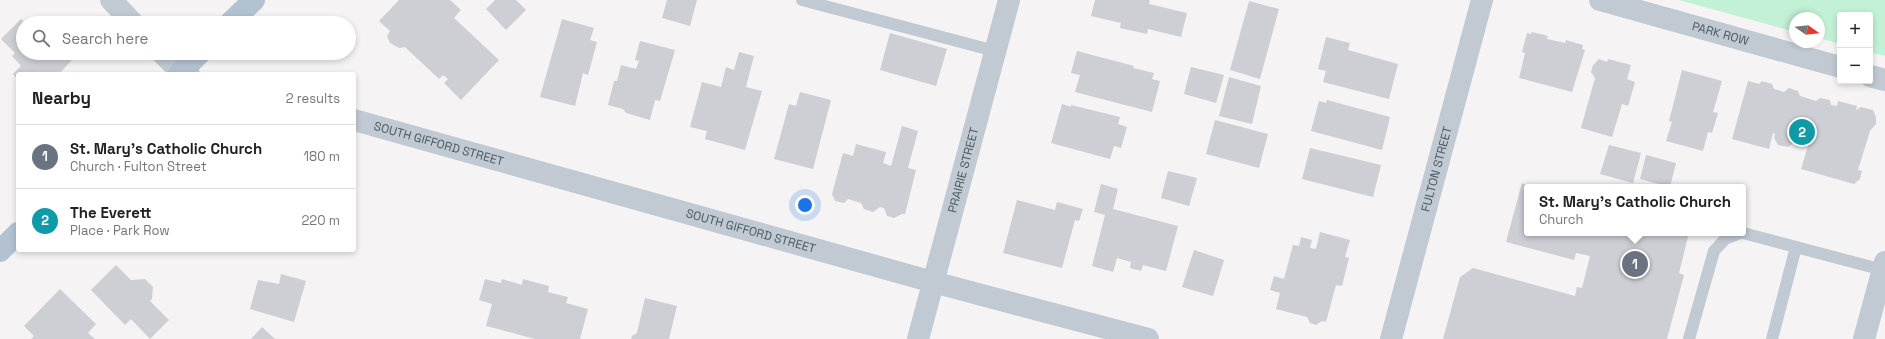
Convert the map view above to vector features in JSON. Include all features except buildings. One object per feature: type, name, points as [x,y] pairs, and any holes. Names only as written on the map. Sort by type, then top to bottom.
[{"type":"main road","points":[[237,16],[254,0]]},
{"type":"main road","points":[[184,72],[194,60]]},
{"type":"main road","points":[[0,250],[16,235]]},
{"type":"street","points":[[111,0],[126,16]]},
{"type":"street","name":"PRAIRIE STREET","points":[[918,339],[1009,0]]},
{"type":"street","name":"FULTON STREET","points":[[1391,339],[1482,0]]},
{"type":"street","name":"PARK ROW","points":[[1600,0],[1837,66]]},
{"type":"street","points":[[169,60],[182,72]]},
{"type":"street","points":[[1873,77],[1885,80]]},
{"type":"street","name":"SOUTH GIFFORD STREET","points":[[356,121],[933,282],[1148,339]]},
{"type":"street","points":[[1864,339],[1884,266]]},
{"type":"lane","points":[[802,0],[995,51]]},
{"type":"lane","points":[[1746,234],[1796,247],[1884,266]]},
{"type":"lane","points":[[1689,339],[1714,251],[1725,239],[1732,236]]},
{"type":"lane","points":[[1772,339],[1796,247]]},
{"type":"green space","points":[[1679,0],[1885,0],[1885,56],[1873,53],[1873,12],[1837,12],[1837,43],[1825,40],[1825,12],[1789,12],[1789,30]]},
{"type":"place","name":"The Everett","points":[[1802,132]]},
{"type":"place","name":"St. Mary's Catholic Church","points":[[1635,264]]}]
